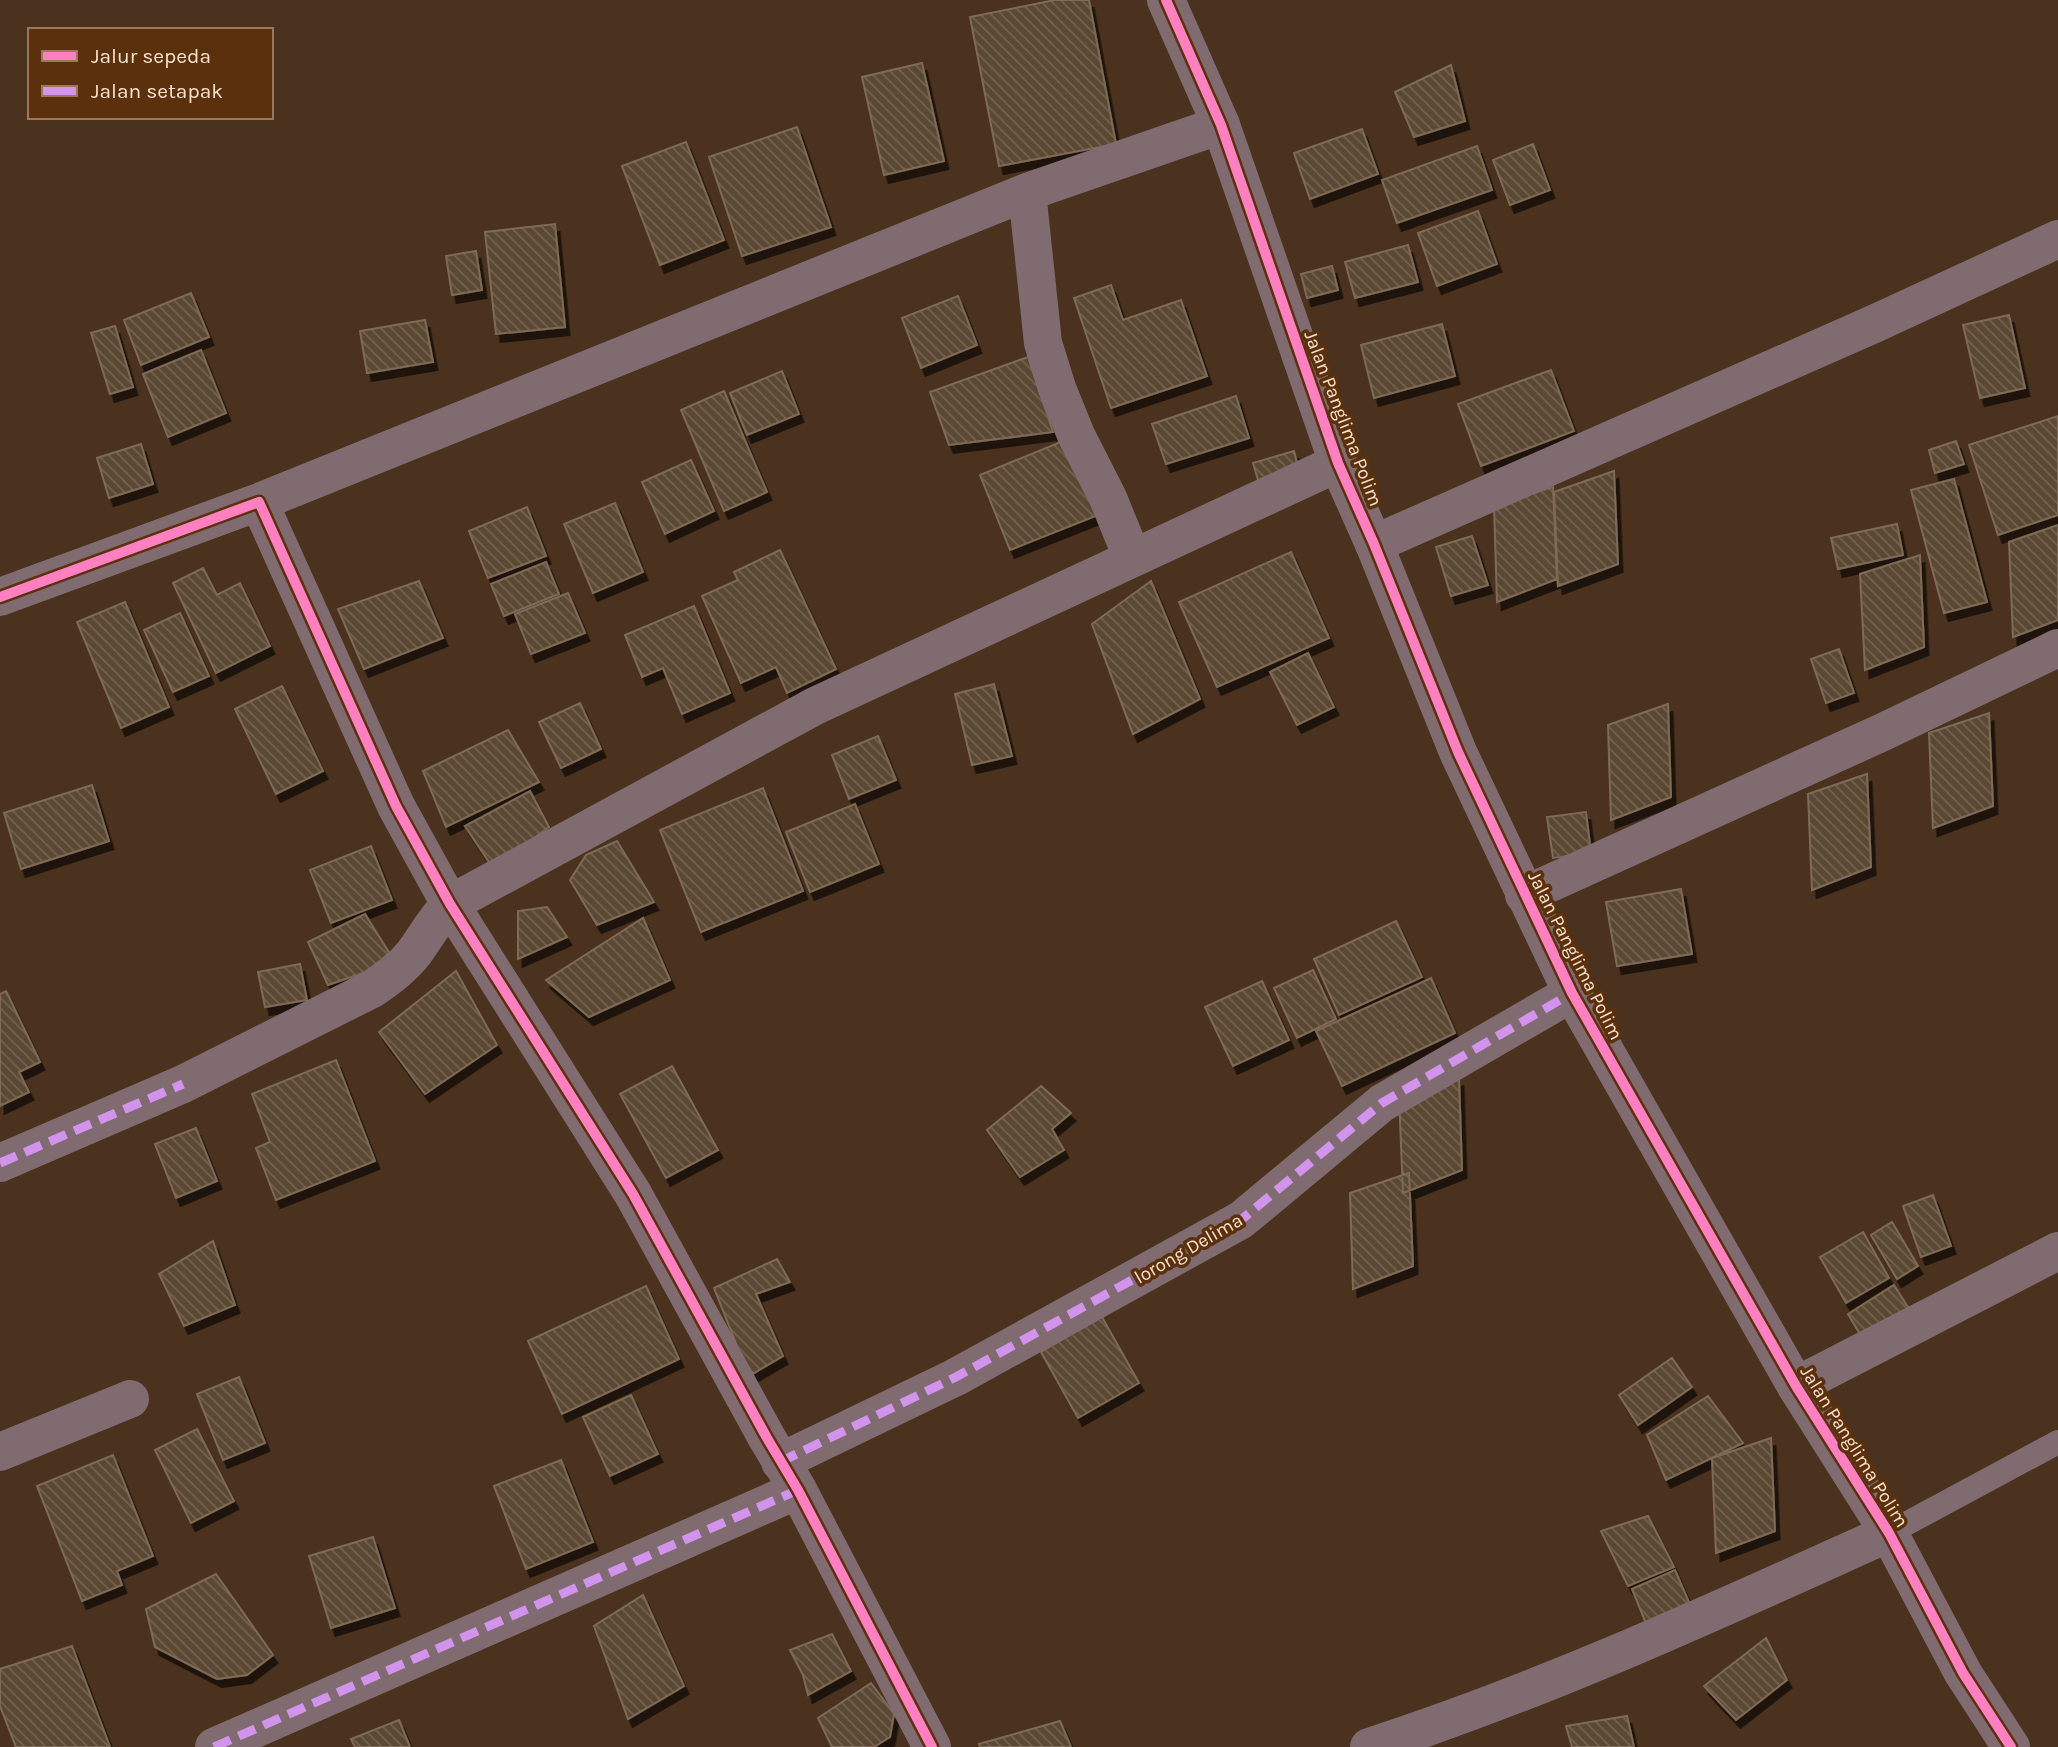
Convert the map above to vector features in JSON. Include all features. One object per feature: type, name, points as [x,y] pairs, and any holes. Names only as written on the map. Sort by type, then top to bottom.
[{"type":"street","name":"Jalan Panglima Polim","points":[[1166,0],[1221,125],[1338,463],[1458,751],[1524,895],[1572,993],[1796,1386],[1889,1533],[1963,1673],[2011,1747]]},
{"type":"street","points":[[0,597],[259,502],[1027,192],[1221,125]]},
{"type":"street","points":[[1027,192],[1043,343],[1076,435],[1108,498],[1132,557]]},
{"type":"street","points":[[1374,544],[1876,323],[2058,239]]},
{"type":"street","points":[[0,1163],[183,1084],[372,989],[396,972],[414,952],[433,922],[450,904],[815,706],[1338,463]]},
{"type":"street","points":[[259,502],[396,806],[450,904],[633,1194],[789,1476],[932,1747]]},
{"type":"street","points":[[1524,895],[1883,732],[2058,648]]},
{"type":"street","name":"lorong Delima","points":[[214,1747],[789,1476],[956,1377],[1241,1220],[1382,1103],[1572,993]]},
{"type":"street","points":[[1796,1386],[2058,1251]]},
{"type":"street","points":[[0,1452],[130,1399]]},
{"type":"street","points":[[1369,1747],[1446,1722],[1646,1642],[1889,1533]]},
{"type":"lane","points":[[1889,1533],[2058,1443]]},
{"type":"building","points":[[1055,0],[1089,0],[1116,144],[999,166],[970,17]]},
{"type":"building","points":[[922,63],[944,161],[884,175],[862,77]]},
{"type":"building","points":[[1451,65],[1465,121],[1414,137],[1395,92]]},
{"type":"building","points":[[797,127],[831,227],[742,256],[709,157]]},
{"type":"building","points":[[1362,129],[1378,174],[1310,199],[1294,153]]},
{"type":"building","points":[[686,142],[724,240],[660,265],[622,166]]},
{"type":"building","points":[[1533,144],[1550,190],[1510,205],[1493,160]]},
{"type":"building","points":[[1477,146],[1492,190],[1397,223],[1382,180]]},
{"type":"building","points":[[1478,211],[1497,264],[1437,286],[1418,233]]},
{"type":"building","points":[[555,224],[565,327],[496,334],[485,232]]},
{"type":"building","points":[[1408,245],[1418,282],[1355,298],[1345,262]]},
{"type":"building","points":[[476,251],[482,290],[452,295],[446,256]]},
{"type":"building","points":[[1332,266],[1338,290],[1307,298],[1301,274]]},
{"type":"building","points":[[1111,285],[1123,320],[1181,300],[1207,376],[1111,408],[1074,298]]},
{"type":"building","points":[[191,293],[209,337],[141,365],[124,320]]},
{"type":"building","points":[[958,296],[977,345],[921,368],[902,318]]},
{"type":"building","points":[[2009,315],[2025,388],[1980,398],[1963,325]]},
{"type":"building","points":[[425,320],[433,362],[367,373],[360,331]]},
{"type":"building","points":[[1442,324],[1455,376],[1374,398],[1361,345]]},
{"type":"building","points":[[115,326],[133,387],[110,394],[91,333]]},
{"type":"building","points":[[201,350],[226,413],[168,437],[143,374]]},
{"type":"building","points":[[1028,357],[1053,432],[949,445],[930,392]]},
{"type":"building","points":[[1551,370],[1574,431],[1481,466],[1458,404]]},
{"type":"building","points":[[782,371],[799,414],[747,435],[730,393]]},
{"type":"building","points":[[724,391],[767,492],[724,511],[681,410]]},
{"type":"building","points":[[1236,396],[1249,438],[1166,464],[1152,424]]},
{"type":"building","points":[[2058,416],[2058,515],[1998,535],[1969,445]]},
{"type":"building","points":[[1068,439],[1098,515],[1010,550],[980,475]]},
{"type":"building","points":[[1956,441],[1964,464],[1935,473],[1929,450]]},
{"type":"building","points":[[141,444],[153,484],[109,498],[97,458]]},
{"type":"building","points":[[1294,451],[1299,471],[1259,483],[1253,463]]},
{"type":"building","points":[[691,460],[714,511],[665,534],[642,482]]},
{"type":"building","points":[[1614,471],[1618,564],[1558,586],[1554,492]]},
{"type":"building","points":[[1954,479],[1987,602],[1944,613],[1911,490]]},
{"type":"building","points":[[1553,487],[1557,579],[1497,602],[1494,506]]},
{"type":"building","points":[[615,503],[643,572],[593,593],[564,524]]},
{"type":"building","points":[[527,507],[546,556],[488,578],[469,531]]},
{"type":"building","points":[[1897,524],[1903,555],[1838,569],[1831,538]]},
{"type":"building","points":[[2058,525],[2058,620],[2013,637],[2009,542]]},
{"type":"building","points":[[1472,536],[1488,585],[1451,596],[1436,547]]},
{"type":"building","points":[[780,550],[836,669],[787,693],[776,667],[741,683],[702,596],[738,580],[734,572]]},
{"type":"building","points":[[1291,552],[1329,638],[1217,687],[1179,602]]},
{"type":"building","points":[[1920,555],[1924,647],[1865,670],[1860,574]]},
{"type":"building","points":[[546,562],[559,594],[504,616],[491,584]]},
{"type":"building","points":[[203,568],[217,595],[240,583],[270,646],[216,673],[173,583]]},
{"type":"building","points":[[419,581],[443,638],[364,669],[338,609]]},
{"type":"building","points":[[1151,581],[1200,699],[1133,734],[1092,624]]},
{"type":"building","points":[[568,593],[585,633],[531,654],[515,614]]},
{"type":"building","points":[[125,602],[169,707],[121,728],[77,622]]},
{"type":"building","points":[[694,606],[730,693],[682,714],[663,668],[642,677],[625,635]]},
{"type":"building","points":[[180,613],[209,676],[173,692],[144,630]]},
{"type":"building","points":[[1839,649],[1854,693],[1826,703],[1811,659]]},
{"type":"building","points":[[1308,653],[1334,707],[1297,725],[1270,672]]},
{"type":"building","points":[[994,684],[1012,756],[972,765],[955,694]]},
{"type":"building","points":[[282,686],[323,771],[276,794],[235,709]]},
{"type":"building","points":[[580,703],[601,749],[561,768],[539,722]]},
{"type":"building","points":[[1668,704],[1671,797],[1611,820],[1608,725]]},
{"type":"building","points":[[1989,713],[1993,806],[1933,828],[1929,733]]},
{"type":"building","points":[[508,730],[539,782],[446,827],[423,771]]},
{"type":"building","points":[[878,736],[896,780],[849,799],[832,755]]},
{"type":"building","points":[[1867,774],[1871,867],[1812,890],[1808,794]]},
{"type":"building","points":[[92,785],[109,841],[21,869],[4,813]]},
{"type":"building","points":[[763,788],[803,891],[701,932],[660,830]]},
{"type":"building","points":[[530,791],[549,827],[493,868],[465,826]]},
{"type":"building","points":[[855,804],[879,864],[810,892],[786,832]]},
{"type":"building","points":[[1586,812],[1591,853],[1553,858],[1547,817]]},
{"type":"building","points":[[617,841],[654,902],[597,925],[570,880],[586,855]]},
{"type":"building","points":[[371,846],[392,900],[331,923],[310,870]]},
{"type":"building","points":[[1681,889],[1692,954],[1617,966],[1606,902]]},
{"type":"building","points":[[547,907],[567,937],[518,959],[518,911]]},
{"type":"building","points":[[365,914],[395,962],[328,985],[308,942]]},
{"type":"building","points":[[643,918],[670,980],[589,1017],[546,980]]},
{"type":"building","points":[[1396,921],[1422,977],[1339,1015],[1314,959]]},
{"type":"building","points":[[300,964],[307,1000],[265,1007],[258,972]]},
{"type":"building","points":[[1313,970],[1336,1019],[1297,1038],[1274,988]]},
{"type":"building","points":[[456,971],[497,1045],[425,1094],[379,1032]]},
{"type":"building","points":[[1431,978],[1455,1033],[1342,1086],[1316,1031]]},
{"type":"building","points":[[1262,981],[1289,1040],[1233,1066],[1205,1007]]},
{"type":"building","points":[[6,991],[40,1062],[19,1072],[29,1092],[0,1106],[0,994]]},
{"type":"building","points":[[336,1060],[375,1161],[276,1200],[256,1148],[270,1142],[252,1094]]},
{"type":"building","points":[[672,1066],[718,1150],[666,1178],[620,1094]]},
{"type":"building","points":[[1459,1078],[1462,1170],[1403,1193],[1399,1097]]},
{"type":"building","points":[[1041,1086],[1071,1113],[1052,1129],[1064,1150],[1020,1177],[987,1130]]},
{"type":"building","points":[[196,1128],[217,1181],[176,1198],[155,1144]]},
{"type":"building","points":[[1409,1173],[1413,1266],[1353,1289],[1350,1193]]},
{"type":"building","points":[[1933,1195],[1951,1246],[1921,1257],[1903,1206]]},
{"type":"building","points":[[1892,1222],[1918,1266],[1897,1279],[1871,1235]]},
{"type":"building","points":[[1863,1232],[1889,1278],[1846,1303],[1820,1257]]},
{"type":"building","points":[[213,1241],[235,1305],[184,1326],[159,1274]]},
{"type":"building","points":[[777,1259],[790,1282],[756,1294],[783,1356],[749,1376],[714,1288]]},
{"type":"building","points":[[1894,1285],[1911,1312],[1864,1341],[1848,1314]]},
{"type":"building","points":[[646,1286],[679,1359],[562,1414],[528,1341]]},
{"type":"building","points":[[1102,1317],[1139,1383],[1078,1418],[1041,1352]]},
{"type":"building","points":[[1672,1358],[1692,1387],[1638,1425],[1619,1395]]},
{"type":"building","points":[[239,1377],[265,1443],[223,1460],[197,1394]]},
{"type":"building","points":[[631,1395],[658,1454],[610,1476],[583,1417]]},
{"type":"building","points":[[1708,1396],[1743,1443],[1666,1480],[1647,1435]]},
{"type":"building","points":[[197,1429],[234,1501],[191,1523],[155,1450]]},
{"type":"building","points":[[1771,1438],[1775,1531],[1716,1553],[1712,1458]]},
{"type":"building","points":[[113,1455],[153,1556],[117,1571],[122,1585],[82,1601],[37,1486]]},
{"type":"building","points":[[561,1460],[593,1542],[526,1569],[494,1486]]},
{"type":"building","points":[[1648,1516],[1674,1567],[1628,1586],[1601,1531]]},
{"type":"building","points":[[373,1537],[395,1608],[331,1628],[309,1556]]},
{"type":"building","points":[[1675,1570],[1691,1607],[1647,1626],[1632,1589]]},
{"type":"building","points":[[216,1574],[273,1655],[247,1675],[217,1679],[155,1647],[146,1609]]},
{"type":"building","points":[[643,1595],[684,1686],[628,1719],[594,1626]]},
{"type":"building","points":[[832,1634],[851,1671],[808,1695],[803,1675],[790,1650]]},
{"type":"building","points":[[1766,1638],[1787,1680],[1736,1720],[1704,1686]]},
{"type":"building","points":[[72,1646],[110,1747],[16,1747],[0,1706],[0,1669]]},
{"type":"building","points":[[871,1683],[894,1714],[890,1737],[874,1747],[832,1747],[818,1718]]},
{"type":"building","points":[[1627,1716],[1634,1747],[1572,1747],[1566,1726]]},
{"type":"building","points":[[399,1720],[410,1747],[355,1747],[351,1739]]},
{"type":"building","points":[[1060,1721],[1071,1747],[980,1747],[979,1744]]},
{"type":"marked path","points":[[780,1462],[956,1377],[1241,1220],[1382,1103],[1572,993]]},
{"type":"marked path","points":[[0,1163],[183,1084]]},
{"type":"marked path","points":[[214,1747],[798,1490]]},
{"type":"cycle path","points":[[1166,0],[1221,125],[1338,463],[1374,544],[1458,752],[1572,993],[1796,1386],[1889,1533],[1963,1673],[2011,1747]]},
{"type":"cycle path","points":[[0,597],[259,502],[396,806],[450,904],[633,1194],[798,1490],[932,1747]]}]
